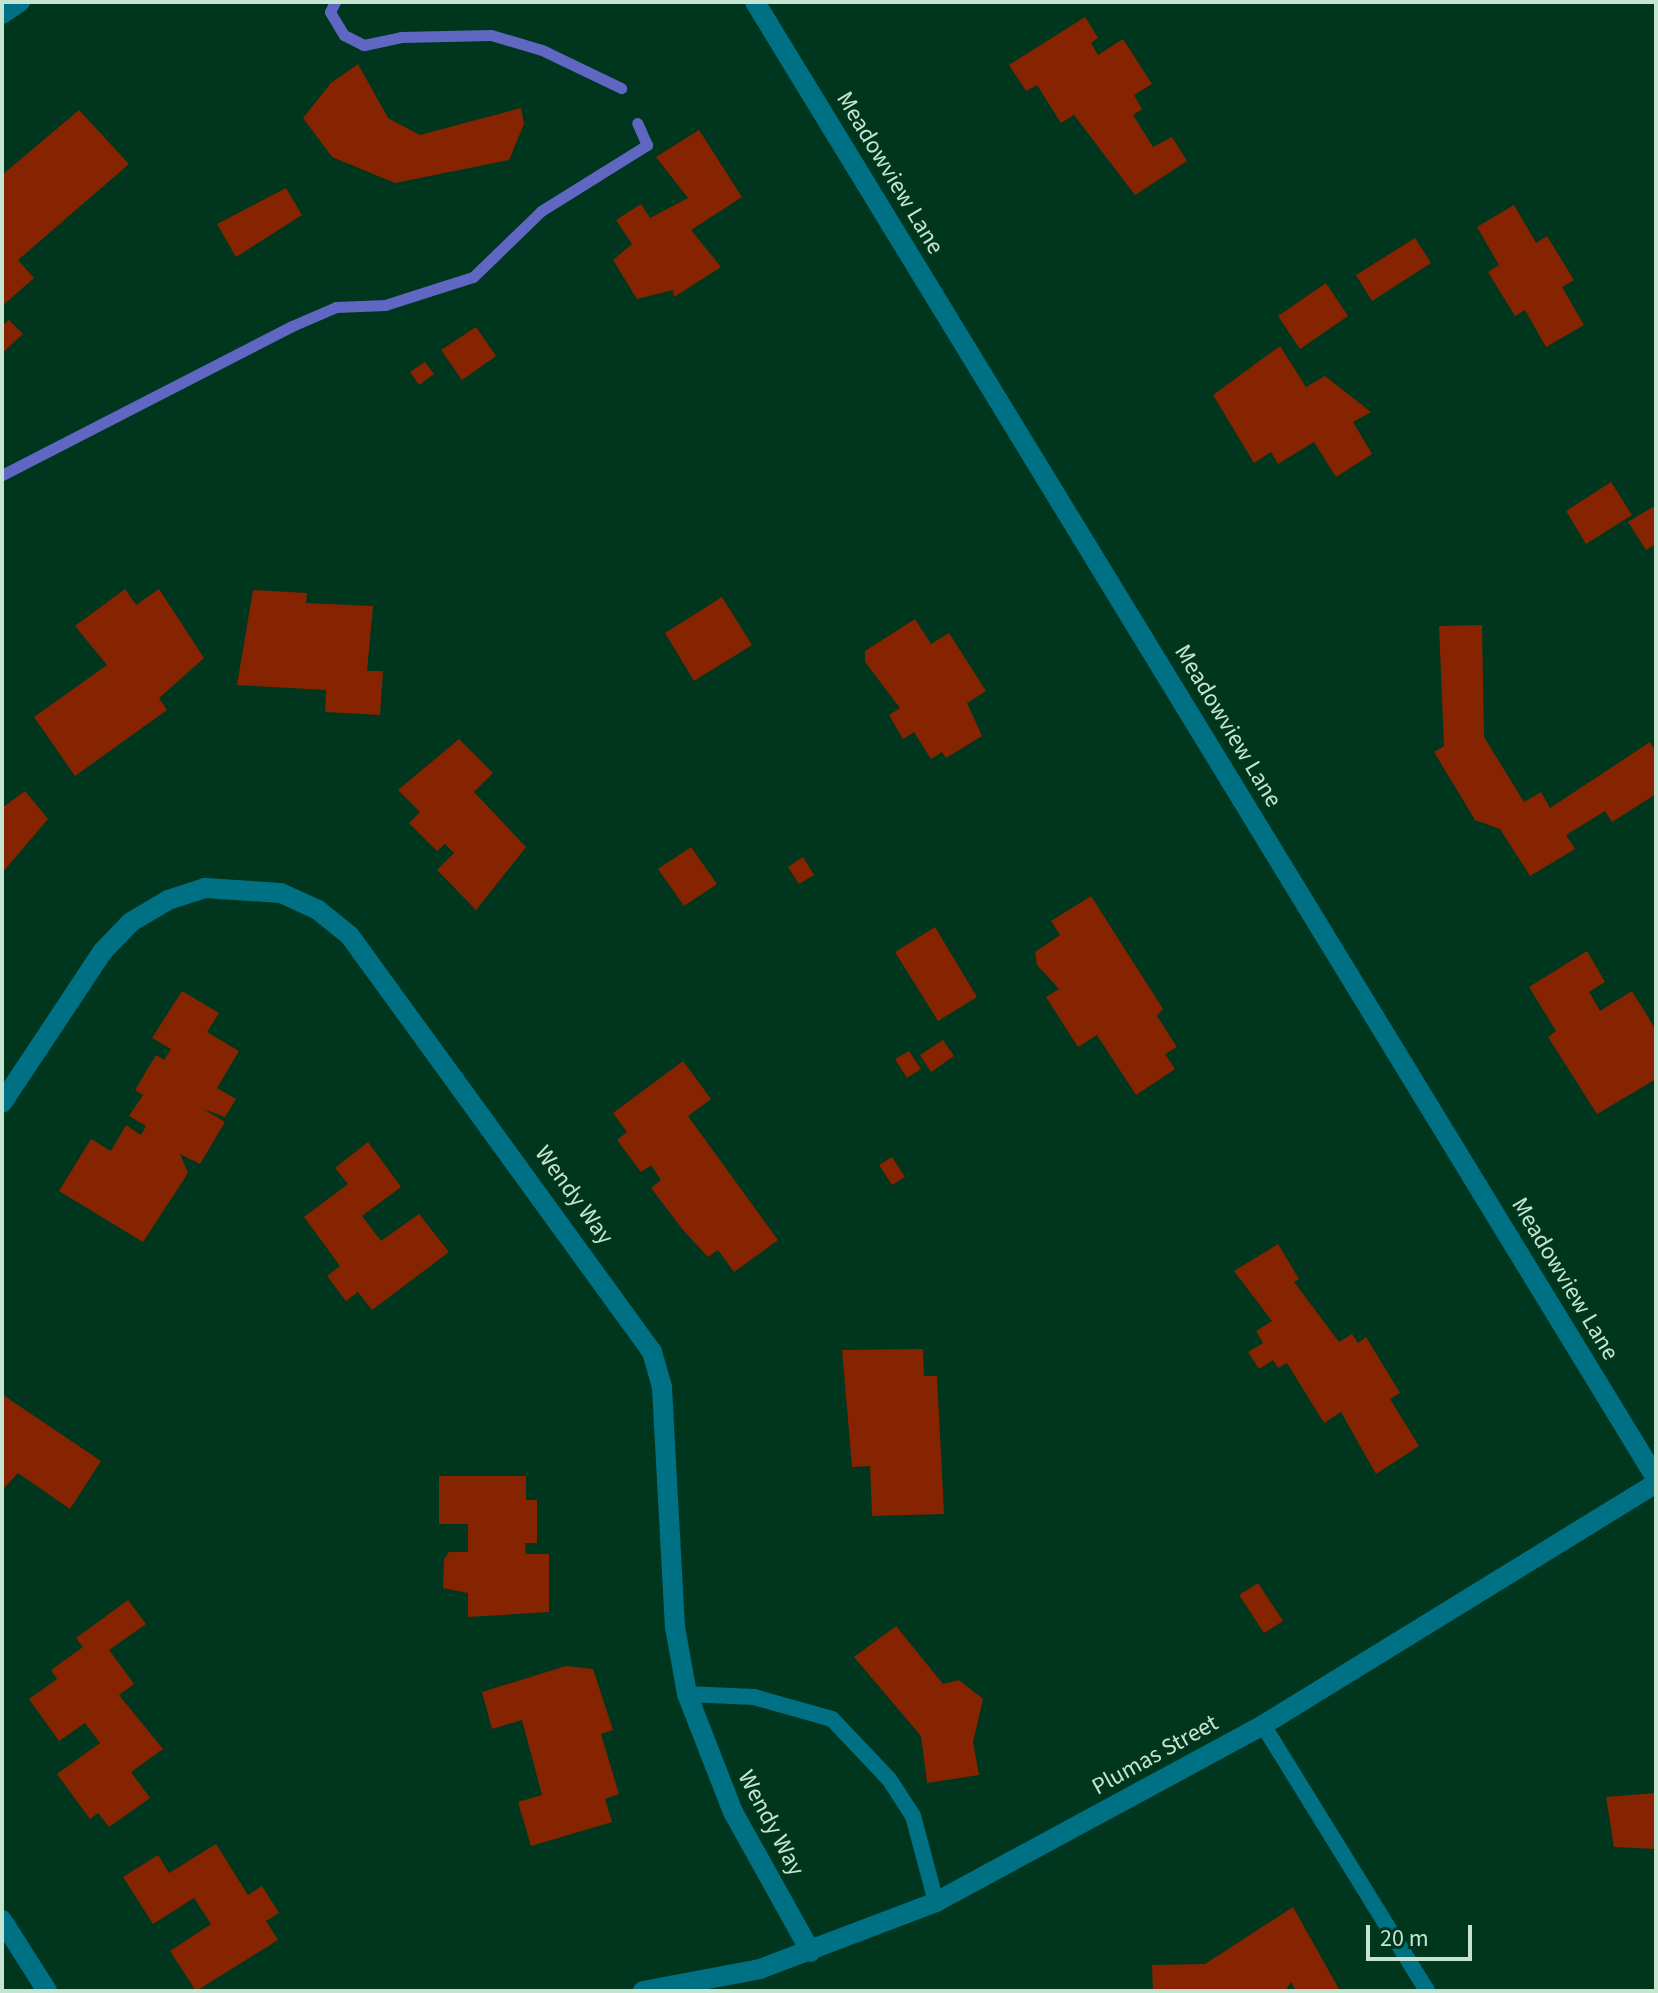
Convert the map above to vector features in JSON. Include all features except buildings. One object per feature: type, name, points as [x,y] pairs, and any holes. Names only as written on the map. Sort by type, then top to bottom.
[{"type":"street","points":[[2,14],[20,2]]},
{"type":"street","name":"Meadowview Lane","points":[[755,2],[1656,1480]]},
{"type":"street","name":"Wendy Way","points":[[2,1103],[103,951],[131,922],[168,900],[205,888],[257,888],[318,910],[350,936],[652,1352],[662,1388],[675,1627],[687,1694],[733,1812],[811,1952]]},
{"type":"street","name":"Plumas Street","points":[[643,1991],[693,1985],[811,1952],[936,1902],[1263,1725],[1656,1480]]},
{"type":"street","points":[[2,1920],[47,1991]]},
{"type":"lane","points":[[687,1694],[754,1697],[832,1719],[889,1779],[913,1816],[936,1902]]},
{"type":"lane","points":[[1263,1725],[1427,1991]]},
{"type":"waterway","points":[[335,2],[330,12],[344,35],[364,45],[401,37],[491,35],[542,50],[621,88]]},
{"type":"waterway","points":[[2,475],[292,326],[336,307],[385,305],[473,277],[541,211],[647,145],[637,123]]}]
